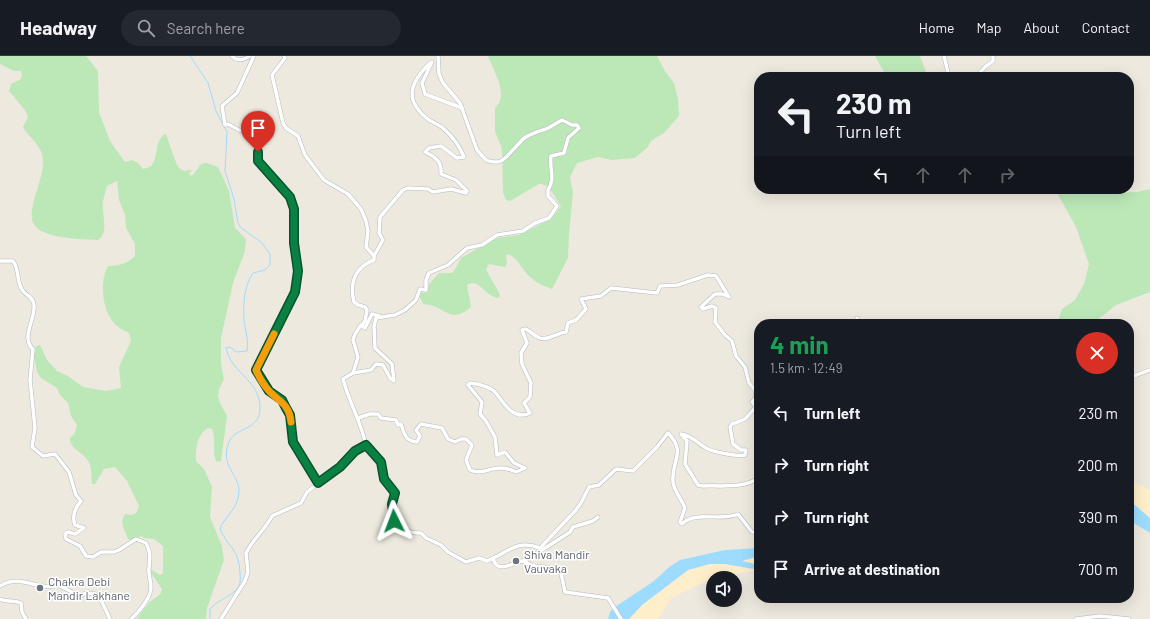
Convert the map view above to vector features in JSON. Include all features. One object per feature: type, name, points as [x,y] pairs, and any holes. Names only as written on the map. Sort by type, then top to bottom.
[{"type":"street","points":[[232,56],[238,60],[242,60],[250,56]]},
{"type":"street","points":[[254,56],[237,93],[222,106],[223,120],[225,125],[228,124],[239,130],[248,131],[258,145],[258,161],[290,197],[294,209],[294,243],[298,271],[295,292],[256,370],[269,391],[282,400],[290,415],[293,442],[318,483]]},
{"type":"street","points":[[284,56],[285,58],[272,75],[283,123],[286,128],[298,136],[306,154],[324,180],[348,194],[361,209],[368,231],[366,247],[374,256]]},
{"type":"street","points":[[362,325],[365,328],[372,314],[379,316],[395,315],[405,310],[416,300],[420,289],[426,290],[426,280],[429,273],[448,265],[467,248],[475,245],[482,245],[497,235],[523,231],[535,223],[548,218],[557,206],[548,196],[548,190],[552,184],[553,177],[551,156],[564,153],[568,138],[579,128],[560,120],[545,130],[532,134],[522,141],[519,146],[514,148],[500,162],[486,160],[477,150],[463,108],[443,83],[439,74],[438,56]]},
{"type":"street","points":[[944,56],[948,72]]},
{"type":"street","points":[[980,72],[994,61],[994,56]]},
{"type":"street","points":[[353,373],[358,358],[353,340],[355,334],[365,321],[367,310],[365,307],[356,304],[353,300],[354,276],[363,265],[374,260],[374,256],[383,240],[379,233],[380,217],[402,190],[412,188],[428,189],[433,192],[451,189],[466,193],[462,185],[456,180],[441,174],[439,160],[426,152],[430,148],[441,146],[457,158],[464,157],[448,132],[422,114],[412,103],[411,93],[417,80],[429,64],[432,62],[422,83],[425,94],[463,108]]},
{"type":"street","points":[[0,261],[12,262],[16,266],[22,290],[30,297],[35,306],[27,339],[28,345],[33,349],[30,380],[35,428],[32,447],[43,456],[55,454],[61,464],[69,472],[76,495],[81,501],[76,507],[74,522],[75,525],[84,528],[75,534],[68,532],[65,534],[66,539],[75,542],[88,557],[93,557],[101,552],[114,552],[136,539],[146,543],[149,548],[151,559],[149,569],[151,587],[149,595],[131,619]]},
{"type":"street","points":[[358,418],[370,414],[378,414],[381,418],[396,420],[398,425],[401,424],[406,437],[414,442],[417,442],[420,436],[416,430],[421,424],[442,428],[448,439],[455,442],[461,439],[466,439],[472,445],[466,460],[470,470],[480,473],[492,468],[501,467],[516,472],[522,471],[525,468],[514,463],[506,452],[497,455],[495,437],[486,421],[480,414],[482,402],[468,385],[470,383],[476,384],[489,389],[495,393],[505,407],[514,413],[522,415],[530,413],[524,403],[530,397],[531,383],[522,364],[521,353],[528,343],[522,330],[526,329],[540,338],[549,338],[557,333],[566,332],[568,323],[576,320],[586,308],[581,299],[601,296],[611,288],[657,293],[660,286],[678,285],[708,275],[716,276],[729,297],[722,294],[715,294],[701,307],[703,309],[712,306],[716,308],[715,322],[724,335],[732,341],[736,356],[745,367],[749,383],[754,389]]},
{"type":"street","points":[[379,316],[376,318],[374,326],[375,348],[392,364],[394,381],[390,378],[383,366],[376,364],[371,370],[353,373],[343,379],[351,405],[358,418],[366,445],[381,462],[384,479],[395,493],[392,504],[394,521],[405,531],[413,534],[421,533],[426,538],[441,545],[448,552],[466,562],[479,558],[487,561],[503,551],[528,544],[540,548],[575,511],[589,487],[599,485],[616,469],[632,471],[657,447],[668,433],[675,440],[678,451],[673,474],[673,484],[685,508],[680,522],[682,524],[685,521],[694,519],[732,517],[738,514],[752,532],[754,532]]},
{"type":"street","points":[[1134,376],[1150,370]]},
{"type":"street","points":[[754,409],[744,419],[732,424],[730,427],[733,444],[741,450],[746,450],[744,455],[737,456],[707,449],[695,439],[681,434],[687,441],[685,464],[698,485],[740,486],[754,481]]},
{"type":"street","points":[[221,619],[245,581],[248,572],[246,553],[258,535],[267,526],[272,516],[301,503],[307,492],[340,467],[355,451],[366,445]]},
{"type":"street","points":[[493,558],[498,565],[509,567],[536,554],[570,532],[574,527],[593,521],[598,517]]},
{"type":"street","points":[[522,561],[527,562],[530,565],[546,567],[562,573],[565,592],[608,598],[621,619]]},
{"type":"street","points":[[0,586],[8,581],[19,581],[50,588],[58,584],[80,596],[95,594],[102,602],[110,619]]},
{"type":"street","points":[[0,599],[6,601],[15,600],[20,603],[22,612],[26,619]]},
{"type":"street","points":[[1076,619],[1100,616],[1129,619]]},
{"type":"green space","points":[[0,56],[86,56],[98,71],[99,112],[110,141],[125,162],[132,160],[138,163],[143,169],[150,167],[155,159],[159,140],[166,134],[178,167],[184,171],[192,170],[189,173],[191,176],[200,165],[204,163],[218,167],[229,191],[235,228],[246,239],[245,251],[233,283],[221,338],[221,364],[224,379],[219,389],[218,396],[227,416],[221,461],[217,462],[215,459],[212,429],[208,428],[201,434],[197,447],[196,461],[204,469],[212,487],[210,517],[222,546],[224,560],[207,608],[206,619],[137,619],[147,605],[161,592],[162,589],[151,573],[150,569],[160,575],[163,573],[163,546],[154,539],[144,538],[141,536],[131,540],[128,539],[123,526],[123,517],[125,514],[132,515],[136,513],[139,506],[127,481],[115,467],[104,469],[95,484],[92,484],[91,469],[88,461],[72,446],[70,442],[70,438],[75,433],[77,425],[71,416],[68,403],[60,395],[57,388],[41,378],[37,372],[34,357],[36,346],[40,345],[47,360],[57,371],[68,376],[83,387],[106,391],[121,388],[119,367],[131,341],[129,333],[120,328],[111,320],[103,297],[103,280],[108,266],[122,264],[135,256],[135,244],[126,228],[125,215],[119,200],[117,181],[107,186],[103,201],[104,233],[98,240],[52,235],[37,228],[33,223],[32,209],[42,170],[42,154],[38,146],[23,127],[28,117],[25,110],[9,91],[11,84],[21,79],[21,71],[14,71],[0,64]]},
{"type":"green space","points":[[488,56],[657,56],[665,71],[674,83],[678,99],[679,116],[664,133],[651,141],[647,148],[635,158],[612,160],[598,157],[577,163],[570,177],[573,192],[568,258],[552,289],[532,279],[517,261],[508,254],[506,256],[507,263],[505,267],[489,264],[486,269],[500,296],[498,298],[493,297],[475,283],[471,283],[467,285],[471,307],[457,315],[452,315],[431,305],[423,304],[420,297],[421,293],[428,292],[429,284],[439,273],[451,273],[454,271],[461,258],[496,238],[519,235],[552,218],[561,206],[549,188],[543,184],[539,184],[510,201],[506,200],[503,193],[502,149],[495,131],[495,108],[501,96],[501,89]]},
{"type":"green space","points":[[875,56],[920,56],[926,72],[884,72]]},
{"type":"green space","points":[[1150,189],[1150,292],[1116,305],[1098,319],[1059,319],[1062,309],[1075,300],[1084,284],[1089,264],[1076,227],[1058,194],[1134,194],[1134,192]]},
{"type":"sand","points":[[1134,482],[1150,490],[1150,518],[1134,504]]},
{"type":"sand","points":[[754,557],[754,564],[742,561]]},
{"type":"sand","points":[[710,564],[725,564],[754,569],[754,571],[742,573],[742,571],[706,571],[706,581],[671,598],[658,619],[629,619],[642,605],[688,570]]},
{"type":"water","points":[[1134,504],[1150,518],[1150,533],[1134,523]]},
{"type":"water","points":[[754,548],[754,557],[742,561],[754,564],[754,569],[725,564],[710,564],[688,570],[642,605],[629,619],[608,619],[610,612],[615,607],[654,581],[668,568],[680,560],[725,550]]},
{"type":"waterway","points":[[190,56],[208,83],[216,111],[227,132],[225,171],[234,199],[238,223],[240,227],[261,242],[270,254],[270,265],[265,270],[253,273],[246,290],[244,302],[244,324],[247,339],[247,351],[236,352],[230,347],[226,348],[228,356],[232,362],[252,385],[256,392],[259,399],[260,409],[255,422],[238,432],[230,440],[227,449],[226,457],[236,480],[239,492],[234,508],[220,529],[238,559],[240,581],[238,588],[235,591],[210,609],[210,619]]},
{"type":"slow traffic","points":[[274,334],[256,367],[256,370],[269,391],[282,400],[290,415],[291,422]]},
{"type":"place","name":"Shiva Mandir Vauvaka","points":[[516,561]]},
{"type":"place","name":"Chakra Debi Mandir Lakhane","points":[[40,588]]},
{"type":"route","points":[[258,152],[256,157],[262,167],[290,197],[294,209],[294,243],[298,271],[295,292],[256,367],[256,370],[269,391],[282,400],[290,415],[290,426],[292,428],[293,442],[299,449],[318,483],[340,467],[355,451],[366,445],[372,450],[381,462],[381,468],[387,485],[394,490],[395,493],[392,504],[394,521]]}]
